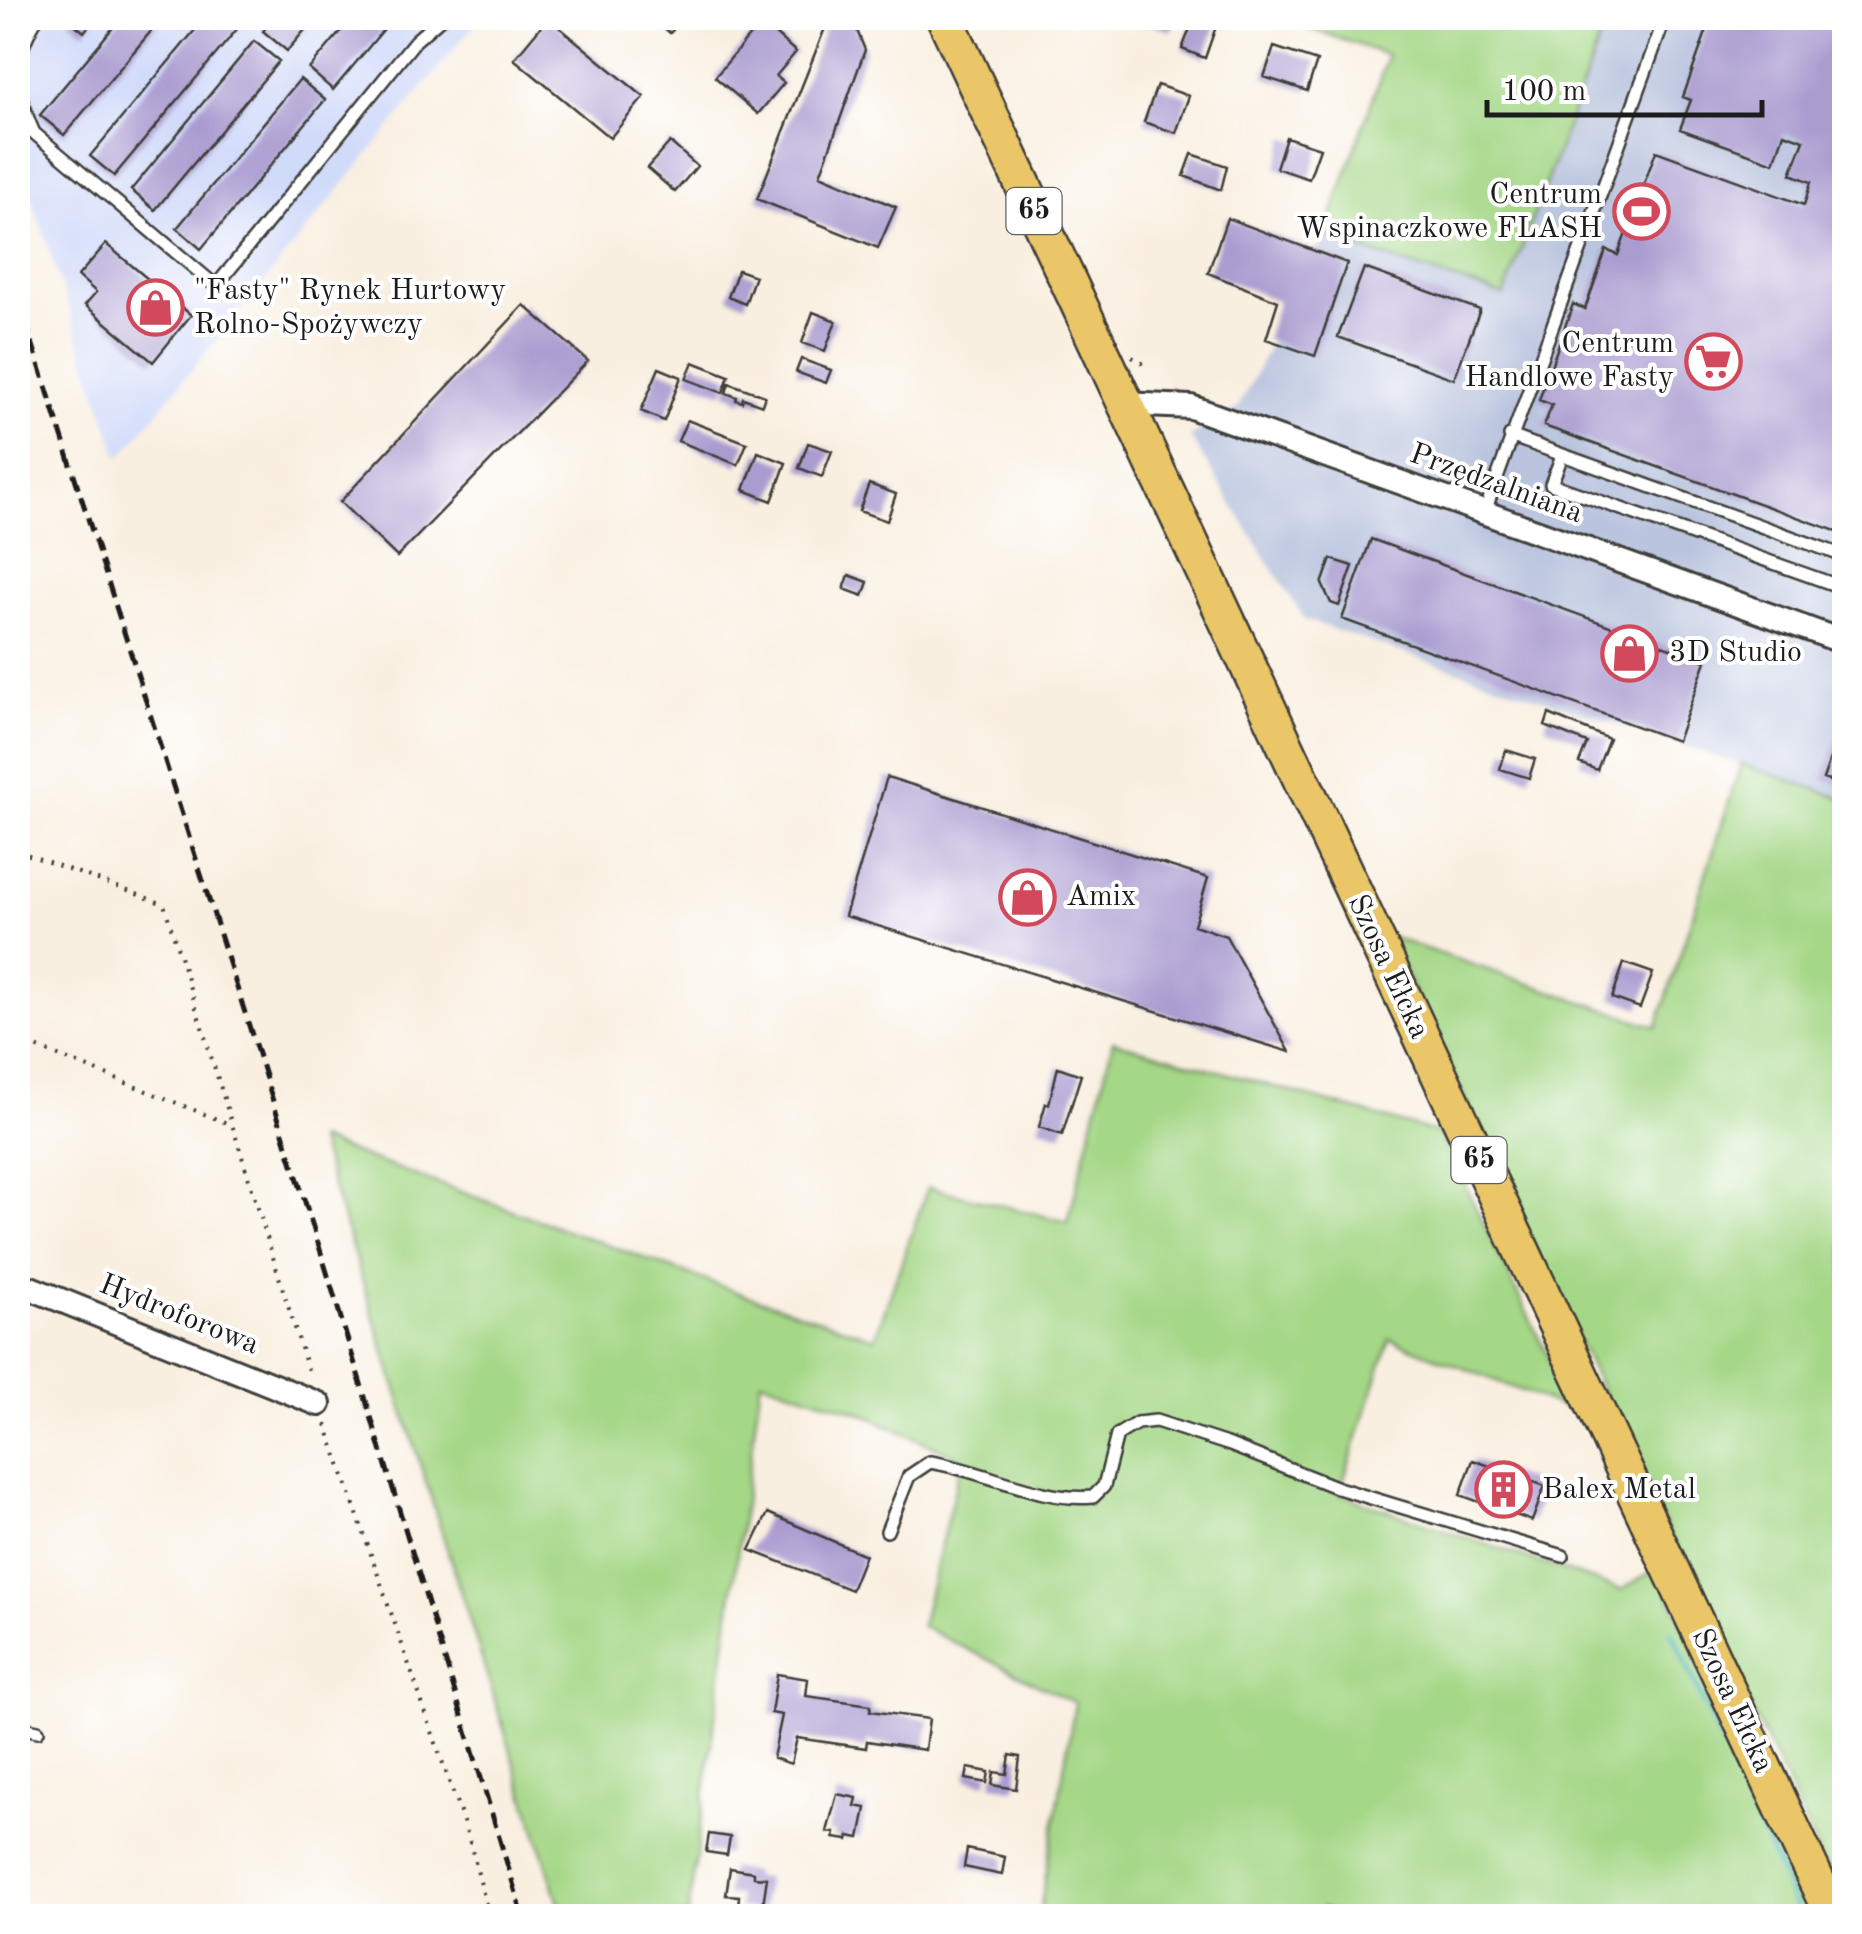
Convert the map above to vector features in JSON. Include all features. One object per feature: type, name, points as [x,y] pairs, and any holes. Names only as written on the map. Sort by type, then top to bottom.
[{"type":"main road","name":"Szosa Ełcka","points":[[945,18],[1833,1916]]},
{"type":"street","name":"Przędzalniana","points":[[1123,404],[1191,407],[1844,642]]},
{"type":"street","name":"Hydroforowa","points":[[18,1283],[319,1404]]},
{"type":"lane","points":[[37,18],[18,62],[20,101],[34,132],[216,286],[415,41],[441,18]]},
{"type":"lane","points":[[1485,512],[1665,18]]},
{"type":"lane","points":[[1510,436],[1844,556]]},
{"type":"lane","points":[[1562,456],[1551,484],[1844,588]]},
{"type":"lane","points":[[887,1531],[909,1476],[930,1462],[1069,1499],[1093,1497],[1104,1486],[1117,1435],[1138,1423],[1156,1422],[1230,1445],[1338,1488],[1563,1556]]},
{"type":"lane","points":[[18,1727],[38,1731]]},
{"type":"path","points":[[18,851],[164,904],[319,1404],[469,1838],[488,1916]]},
{"type":"path","points":[[18,1040],[232,1124]]},
{"type":"shaded area","name":"\"Fasty\" Rynek Hurtowy Rolno-Spożywczy","points":[[18,18],[480,18],[119,459],[18,157]]},
{"type":"shaded area","points":[[1607,18],[1844,18],[1844,799],[1305,620],[1190,437],[1238,408],[1324,237],[1504,295]]},
{"type":"green space","points":[[1302,18],[1607,18],[1504,296],[1324,237],[1388,55],[1299,25]]},
{"type":"green space","points":[[1741,764],[1844,799],[1844,1906],[1388,936],[1657,1027]]},
{"type":"green space","points":[[1113,1041],[1440,1134],[1575,1412],[1390,1339],[1339,1494],[1621,1590],[1658,1568],[1813,1916],[1346,1916],[1322,1908],[1318,1916],[1039,1916],[1075,1703],[921,1626],[962,1459],[859,1412],[761,1380],[688,1916],[563,1916],[318,1140],[875,1338],[928,1187],[1068,1222]]},
{"type":"building","points":[[67,18],[95,18],[84,32]]},
{"type":"building","points":[[121,18],[162,18],[64,135],[40,115]]},
{"type":"building","points":[[205,18],[226,18],[238,28],[114,176],[90,156]]},
{"type":"building","points":[[274,18],[315,18],[287,51],[263,31]]},
{"type":"building","points":[[352,18],[393,18],[333,90],[309,69]]},
{"type":"building","points":[[548,18],[644,97],[610,138],[514,59]]},
{"type":"building","points":[[652,18],[684,18],[670,33]]},
{"type":"building","points":[[829,18],[852,18],[865,50],[820,175],[896,207],[878,248],[757,199]]},
{"type":"building","points":[[1144,18],[1175,18],[1171,31],[1143,22]]},
{"type":"building","points":[[1194,18],[1219,18],[1205,58],[1182,49]]},
{"type":"building","name":"Centrum Handlowe Fasty","points":[[1711,18],[1844,18],[1844,534],[1544,426],[1552,405],[1539,400],[1573,304],[1585,309],[1606,250],[1618,255],[1656,151],[1804,205],[1811,182],[1791,174],[1804,140],[1784,133],[1774,163],[1680,129],[1691,100],[1683,97]]},
{"type":"building","points":[[761,22],[796,52],[776,76],[784,83],[758,114],[715,77]]},
{"type":"building","points":[[254,41],[279,61],[155,210],[131,190]]},
{"type":"building","points":[[1274,47],[1317,61],[1307,91],[1264,77]]},
{"type":"building","points":[[300,79],[325,100],[201,249],[177,228]]},
{"type":"building","points":[[1157,85],[1189,96],[1176,133],[1144,122]]},
{"type":"building","points":[[1286,137],[1320,148],[1309,179],[1276,168]]},
{"type":"building","points":[[670,142],[697,166],[675,192],[647,168]]},
{"type":"building","points":[[1192,154],[1227,166],[1221,190],[1184,176]]},
{"type":"building","points":[[1227,218],[1347,263],[1315,356],[1266,339],[1278,301],[1208,273]]},
{"type":"building","points":[[106,244],[191,315],[153,362],[85,305],[96,292],[78,276]]},
{"type":"building","points":[[1364,268],[1480,310],[1454,379],[1338,337]]},
{"type":"building","points":[[738,270],[755,276],[745,304],[728,297]]},
{"type":"building","points":[[524,305],[588,361],[397,557],[340,502]]},
{"type":"building","points":[[813,312],[836,321],[825,351],[802,343]]},
{"type":"building","points":[[801,359],[831,370],[826,383],[796,372]]},
{"type":"building","points":[[693,362],[729,376],[723,393],[686,379]]},
{"type":"building","points":[[659,368],[681,377],[664,421],[641,411]]},
{"type":"building","points":[[729,383],[765,396],[762,405],[743,398],[742,402],[736,400],[737,397],[726,393]]},
{"type":"building","points":[[687,420],[747,443],[738,465],[678,441]]},
{"type":"building","points":[[808,443],[832,451],[822,477],[799,468]]},
{"type":"building","points":[[758,452],[786,463],[772,501],[744,490]]},
{"type":"building","points":[[869,484],[896,494],[887,521],[859,511]]},
{"type":"building","points":[[1371,539],[1706,661],[1677,741],[1342,619]]},
{"type":"building","points":[[1331,559],[1353,566],[1339,606],[1331,603],[1322,584]]},
{"type":"building","points":[[849,575],[868,582],[863,596],[844,589]]},
{"type":"building","points":[[1549,714],[1609,739],[1597,770],[1579,763],[1587,743],[1545,726]]},
{"type":"building","points":[[1844,718],[1844,786],[1823,779]]},
{"type":"building","points":[[1506,750],[1535,759],[1529,778],[1500,769]]},
{"type":"building","name":"Amix","points":[[887,777],[1208,878],[1194,925],[1226,936],[1290,1052],[845,916]]},
{"type":"building","points":[[1624,963],[1653,973],[1640,1008],[1612,998]]},
{"type":"building","points":[[1058,1067],[1081,1075],[1062,1135],[1039,1127]]},
{"type":"building","name":"Balex Metal","points":[[1473,1460],[1545,1486],[1532,1521],[1460,1495]]},
{"type":"building","points":[[768,1513],[865,1555],[851,1590],[750,1550]]},
{"type":"building","points":[[777,1674],[808,1679],[806,1696],[871,1705],[870,1711],[929,1719],[925,1750],[867,1741],[866,1748],[797,1738],[791,1764],[773,1758],[782,1715],[771,1713]]},
{"type":"building","points":[[1010,1755],[1020,1757],[1016,1789],[992,1785],[994,1772],[1007,1774]]},
{"type":"building","points":[[968,1768],[989,1772],[987,1783],[966,1779]]},
{"type":"building","points":[[837,1794],[857,1798],[855,1806],[866,1808],[860,1838],[834,1838],[835,1833],[827,1832]]},
{"type":"building","points":[[709,1834],[730,1837],[727,1855],[706,1852]]},
{"type":"building","points":[[967,1849],[1005,1857],[1002,1875],[964,1867]]},
{"type":"building","points":[[730,1868],[767,1878],[762,1911],[738,1908],[739,1896],[726,1895]]},
{"type":"waterway","points":[[1672,1632],[1800,1916]]},
{"type":"railway","points":[[18,298],[319,1246],[523,1916]]},
{"type":"place","name":"Centrum Wspinaczkowe FLASH","points":[[1641,212]]},
{"type":"place","name":"\"Fasty\" Rynek Hurtowy Rolno-Spożywczy","points":[[155,308]]},
{"type":"place","name":"Centrum Handlowe Fasty","points":[[1713,361]]},
{"type":"place","name":"3D Studio","points":[[1630,653]]},
{"type":"place","name":"Amix","points":[[1027,897]]},
{"type":"place","name":"Balex Metal","points":[[1503,1490]]}]
